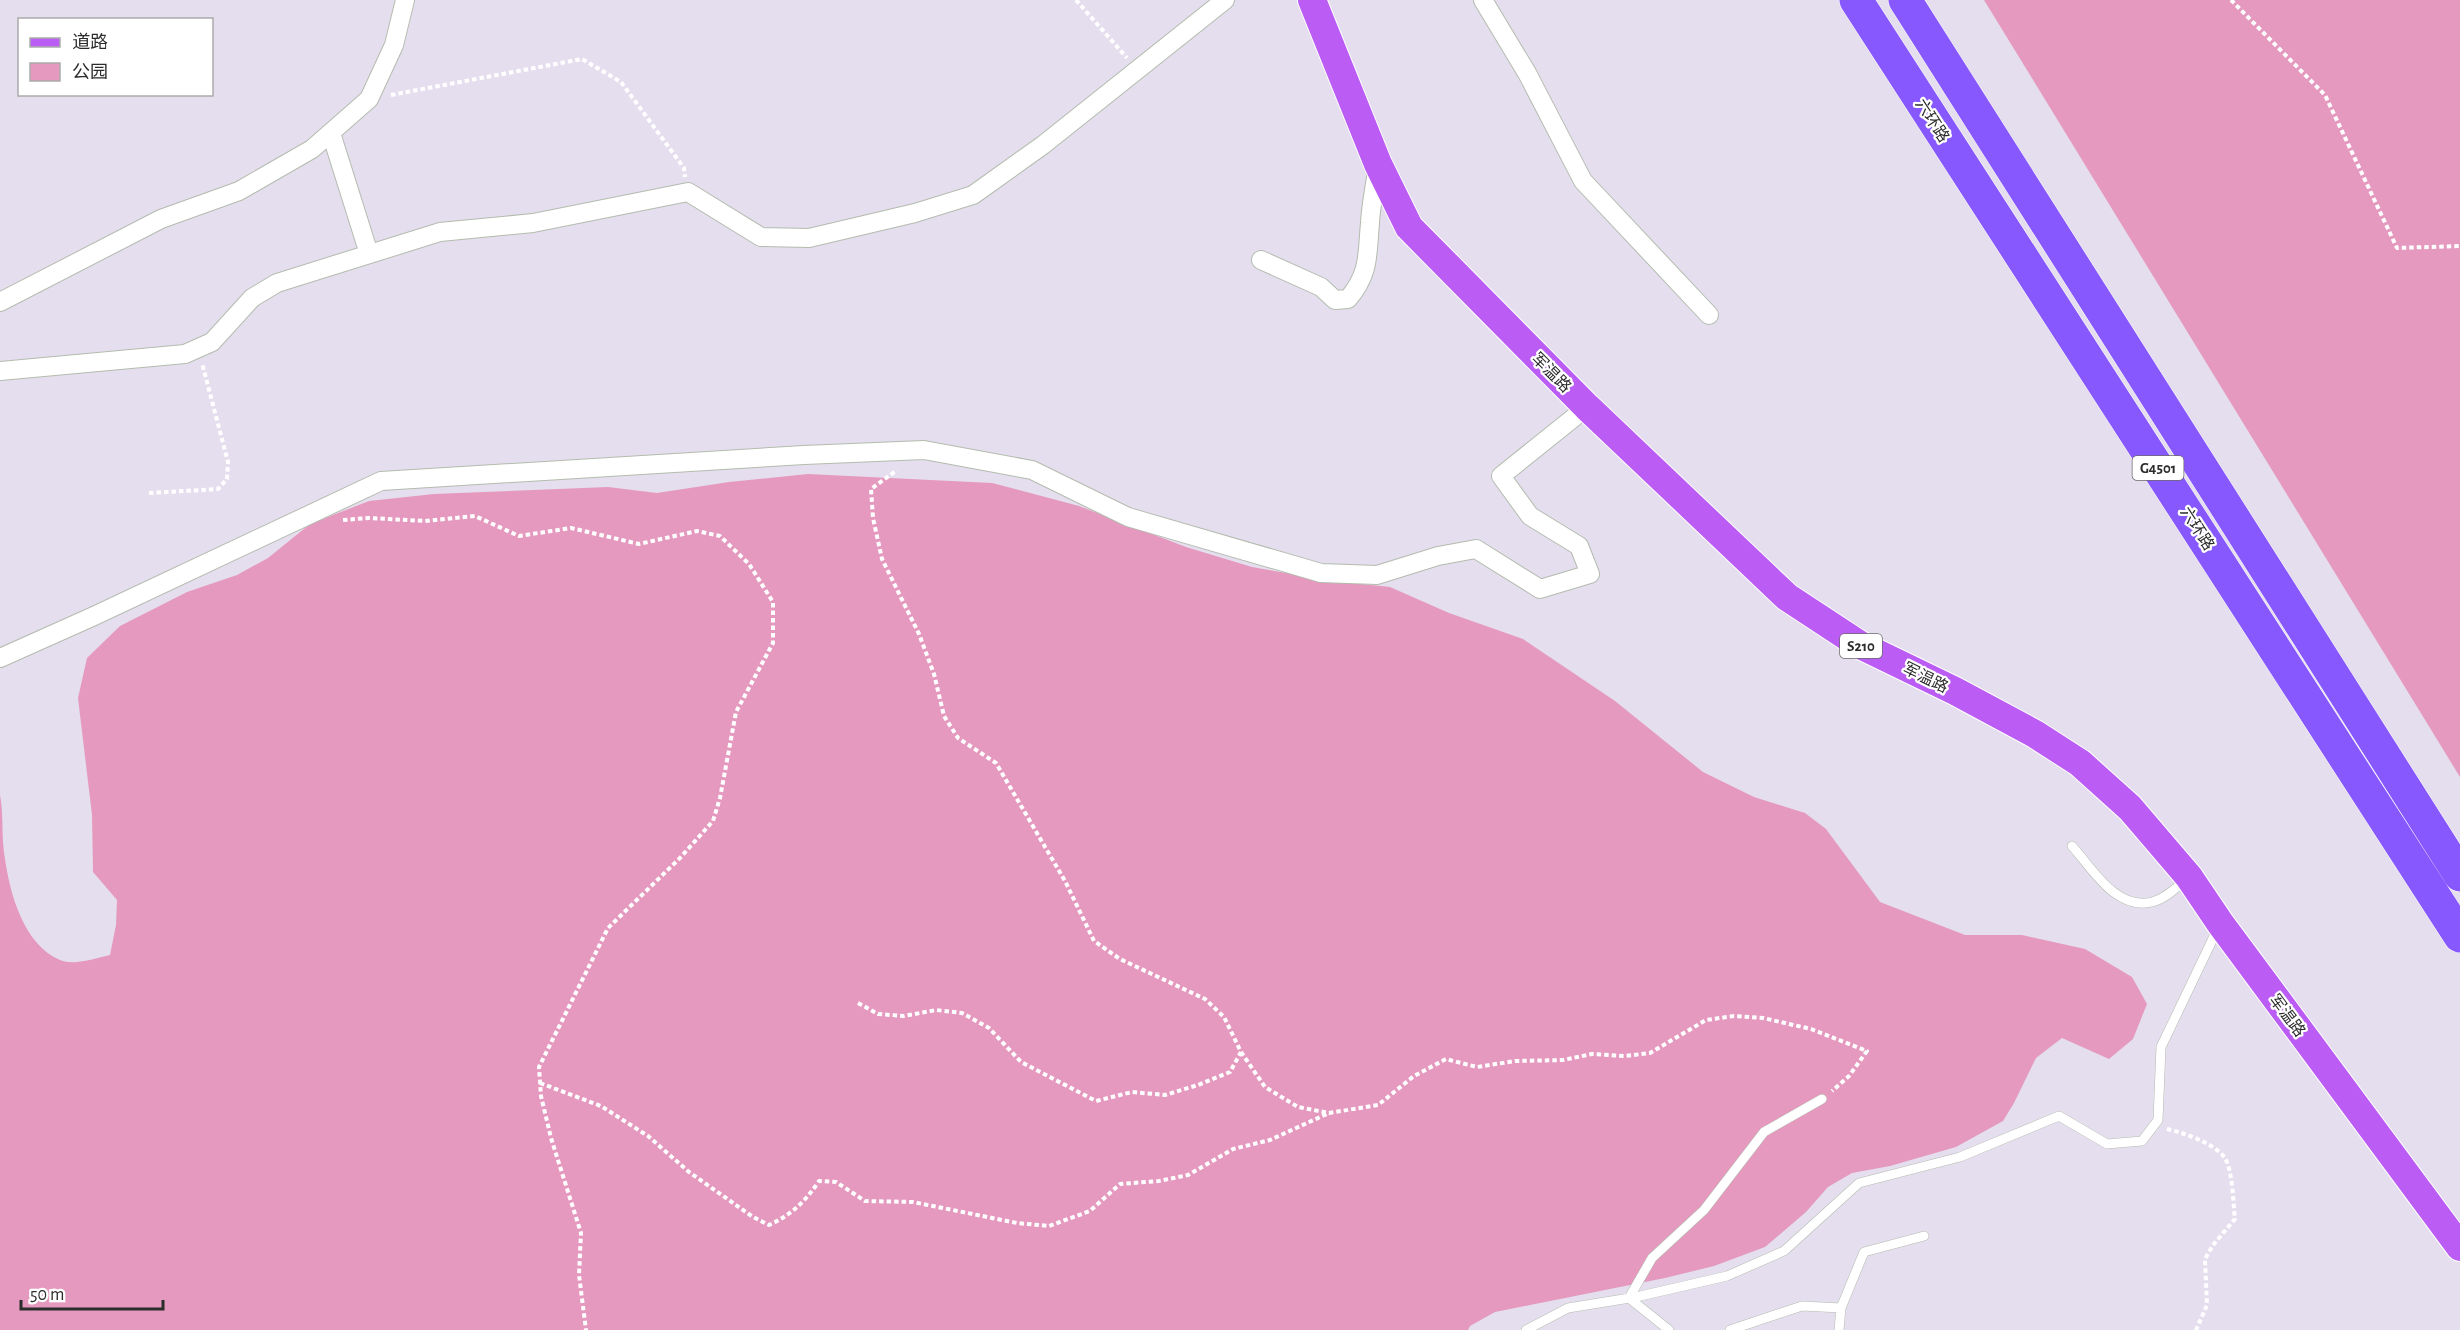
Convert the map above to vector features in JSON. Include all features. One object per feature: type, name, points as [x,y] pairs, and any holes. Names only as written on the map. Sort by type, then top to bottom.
[{"type":"highway","name":"六环路","points":[[1856,0],[2460,936]]},
{"type":"highway","name":"G4501","points":[[1905,0],[2460,874]]},
{"type":"main road","name":"军温路","points":[[1312,0],[1378,165],[1409,227],[1587,407],[1787,597],[1860,645],[2035,734],[2080,763],[2130,808],[2189,877],[2220,923],[2460,1247]]},
{"type":"street","points":[[0,303],[161,219],[239,191],[312,149],[369,99],[394,45],[405,0]]},
{"type":"street","points":[[0,371],[185,354],[212,342],[252,298],[277,283],[440,232],[532,224],[688,192],[761,237],[809,238],[915,213],[973,195],[1043,146],[1225,0]]},
{"type":"street","points":[[1483,0],[1527,73],[1583,181],[1708,315]]},
{"type":"street","points":[[331,133],[369,254]]},
{"type":"street","points":[[1261,260],[1321,287],[1335,300],[1348,299],[1359,285],[1368,263],[1370,221],[1378,165]]},
{"type":"street","points":[[0,658],[381,481],[804,455],[924,450],[1032,470],[1128,517],[1321,573],[1377,575],[1438,556],[1476,549],[1540,589],[1590,574],[1579,546],[1530,516],[1501,476],[1587,407]]},
{"type":"lane","points":[[2072,846],[2116,896],[2130,902],[2151,903],[2165,896],[2189,877]]},
{"type":"lane","points":[[1526,1330],[1568,1308],[1629,1298],[1727,1276],[1784,1251],[1859,1182],[1960,1157],[2059,1116],[2107,1144],[2142,1141],[2158,1120],[2161,1047],[2220,923]]},
{"type":"lane","points":[[1629,1298],[1652,1258],[1704,1210],[1764,1132],[1822,1099]]},
{"type":"lane","points":[[1839,1330],[1840,1308],[1864,1252],[1924,1236]]},
{"type":"lane","points":[[1629,1298],[1669,1330]]},
{"type":"lane","points":[[1730,1330],[1802,1306],[1840,1308]]},
{"type":"path","points":[[1076,0],[1137,70]]},
{"type":"path","points":[[2231,0],[2325,95],[2397,248],[2460,246]]},
{"type":"path","points":[[369,99],[582,59],[621,82],[684,168],[688,192]]},
{"type":"path","points":[[149,493],[218,489],[227,479],[228,462],[198,348]]},
{"type":"path","points":[[924,450],[871,489],[873,518],[882,559],[919,634],[934,674],[944,716],[958,738],[996,763],[1065,881],[1094,941],[1120,959],[1205,999],[1224,1017],[1241,1052],[1265,1087],[1298,1107],[1329,1113]]},
{"type":"path","points":[[310,515],[339,520],[369,518],[424,521],[475,516],[519,536],[571,528],[639,544],[697,531],[720,536],[749,564],[773,602],[773,643],[736,712],[722,790],[713,821],[680,858],[608,928],[539,1067],[541,1096],[551,1138],[581,1233],[579,1275],[586,1330]]},
{"type":"path","points":[[858,1003],[878,1014],[904,1016],[936,1010],[962,1013],[988,1028],[1021,1062],[1095,1101],[1132,1092],[1165,1095],[1198,1085],[1230,1072],[1241,1052]]},
{"type":"path","points":[[540,1083],[602,1106],[648,1136],[689,1172],[753,1217],[769,1225],[789,1216],[807,1198],[819,1181],[837,1182],[865,1201],[912,1202],[1017,1223],[1049,1226],[1090,1211],[1120,1184],[1159,1181],[1188,1175],[1233,1149],[1270,1140],[1329,1113],[1378,1105],[1414,1076],[1446,1059],[1477,1067],[1515,1061],[1563,1060],[1592,1054],[1625,1056],[1650,1053],[1706,1020],[1734,1016],[1762,1018],[1811,1029],[1867,1051],[1849,1076],[1822,1099]]},
{"type":"path","points":[[2154,1125],[2197,1137],[2224,1158],[2230,1178],[2235,1219],[2213,1245],[2205,1259],[2208,1305],[2196,1330]]},
{"type":"green space","points":[[1984,0],[2460,0],[2460,777]]},
{"type":"green space","points":[[808,474],[992,483],[1079,506],[1186,547],[1252,567],[1332,581],[1390,587],[1449,613],[1523,639],[1615,701],[1703,772],[1754,797],[1805,813],[1826,829],[1880,902],[1965,935],[2022,935],[2085,949],[2132,977],[2147,1004],[2133,1039],[2109,1059],[2062,1038],[2036,1058],[2003,1121],[1956,1147],[1890,1166],[1852,1173],[1828,1187],[1806,1212],[1765,1247],[1714,1266],[1665,1278],[1495,1312],[1470,1326],[1468,1330],[0,1330],[0,795],[7,873],[15,902],[28,931],[48,953],[66,962],[78,962],[110,955],[116,925],[117,900],[93,872],[92,815],[78,698],[87,658],[120,626],[187,592],[237,575],[268,558],[310,524],[369,501],[434,494],[608,487],[657,493],[729,482]]}]
